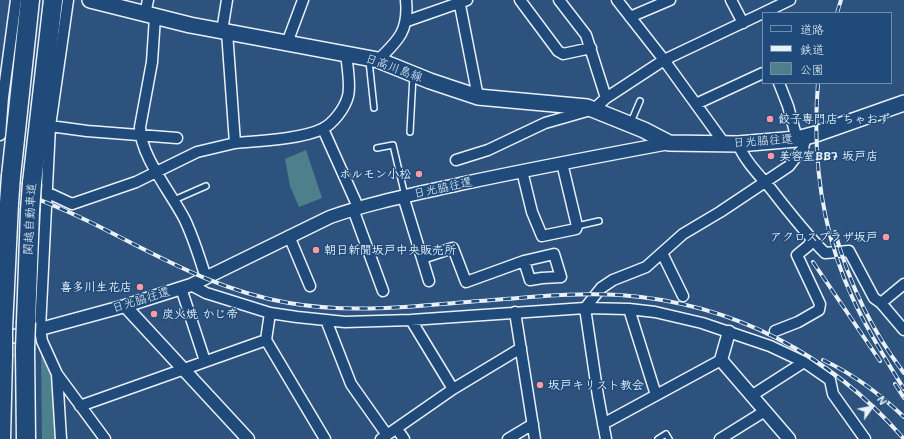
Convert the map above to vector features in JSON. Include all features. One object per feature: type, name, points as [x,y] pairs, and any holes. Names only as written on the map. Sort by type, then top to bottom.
[{"type":"highway","name":"関越自動車道","points":[[1,439],[1,348],[9,203],[30,0]]},
{"type":"highway","name":"関越自動車道","points":[[26,439],[25,348],[30,211],[53,0]]},
{"type":"main road","name":"日高川島線","points":[[90,0],[149,10],[190,25],[373,59],[430,81],[478,97],[572,104],[594,108],[669,143]]},
{"type":"main road","name":"日光脇往還","points":[[669,143],[731,144],[802,138],[904,103]]},
{"type":"street","points":[[0,129],[3,80],[16,0]]},
{"type":"street","points":[[68,0],[50,126],[40,329],[42,341],[58,374],[105,439]]},
{"type":"street","points":[[227,0],[225,32],[235,144]]},
{"type":"street","points":[[287,43],[303,0]]},
{"type":"street","points":[[373,59],[394,44],[402,33],[407,21],[406,0]]},
{"type":"street","points":[[520,0],[558,50],[564,54],[591,48]]},
{"type":"street","points":[[559,0],[586,35],[606,98]]},
{"type":"street","points":[[617,0],[696,104],[731,144],[742,152],[812,240],[824,253],[849,251],[874,298],[881,303],[904,330]]},
{"type":"street","points":[[630,17],[670,0]]},
{"type":"street","points":[[731,0],[743,23]]},
{"type":"street","points":[[765,12],[790,0]]},
{"type":"street","points":[[407,21],[462,1],[478,97]]},
{"type":"street","points":[[149,10],[152,62],[140,127],[140,136],[149,160],[186,222],[196,246],[206,278]]},
{"type":"street","points":[[456,160],[488,150],[545,123],[594,108],[606,98],[664,60],[762,14]]},
{"type":"street","points":[[46,192],[72,204],[136,182],[197,152],[235,144],[287,138],[312,133],[323,129],[330,124],[344,106],[349,95],[346,53]]},
{"type":"street","points":[[696,104],[762,73]]},
{"type":"street","points":[[606,439],[585,308],[601,288],[613,280],[646,267],[683,234],[789,166],[803,148],[802,138],[778,84]]},
{"type":"street","points":[[50,126],[87,131],[177,138]]},
{"type":"street","points":[[323,129],[355,208],[383,291]]},
{"type":"street","name":"日光脇往還","points":[[1,348],[40,329],[125,306],[186,287],[330,216],[355,208],[522,171],[669,143]]},
{"type":"street","points":[[522,171],[532,212],[542,236],[576,229],[577,226],[562,163]]},
{"type":"street","points":[[404,196],[429,281]]},
{"type":"street","points":[[289,236],[310,286]]},
{"type":"street","points":[[775,330],[798,322],[819,310],[820,304],[797,255],[808,246],[812,240]]},
{"type":"street","points":[[422,258],[453,248],[466,282],[524,261]]},
{"type":"street","points":[[662,253],[683,296]]},
{"type":"street","points":[[881,303],[904,284]]},
{"type":"street","points":[[186,287],[270,313],[326,320],[368,322],[585,308],[629,309],[683,318],[770,346],[804,362],[830,380],[833,394],[865,439]]},
{"type":"street","points":[[186,287],[205,361]]},
{"type":"street","points":[[125,306],[248,439]]},
{"type":"street","points":[[629,309],[656,395]]},
{"type":"street","points":[[515,312],[535,439]]},
{"type":"street","points":[[270,313],[266,340],[325,439]]},
{"type":"street","points":[[326,320],[351,384],[384,437],[453,389],[521,348]]},
{"type":"street","points":[[411,320],[453,389]]},
{"type":"street","points":[[603,424],[721,360],[730,332]]},
{"type":"street","points":[[80,406],[266,340]]},
{"type":"street","points":[[721,360],[789,439]]},
{"type":"street","points":[[751,396],[804,362]]},
{"type":"street","points":[[58,374],[61,439]]},
{"type":"street","points":[[720,439],[765,411]]},
{"type":"street","points":[[508,439],[533,424]]},
{"type":"street","points":[[397,429],[404,439]]},
{"type":"lane","points":[[373,59],[374,108]]},
{"type":"lane","points":[[410,132],[413,74]]},
{"type":"lane","points":[[630,124],[640,101]]},
{"type":"lane","points":[[377,148],[393,145],[404,196]]},
{"type":"lane","points":[[174,200],[206,186]]},
{"type":"lane","points":[[577,226],[599,221]]},
{"type":"lane","points":[[658,439],[666,434],[668,439]]},
{"type":"green space","points":[[306,150],[322,198],[299,207],[290,186],[285,159]]},
{"type":"green space","points":[[41,348],[53,379],[56,439],[42,439]]},
{"type":"railway","points":[[837,12],[841,0]]},
{"type":"railway","points":[[818,84],[816,139],[818,166],[821,193],[833,247],[858,311],[904,389]]},
{"type":"railway","points":[[0,185],[46,202],[79,217],[186,270],[236,290],[289,303],[360,309],[407,307],[549,296],[602,294],[662,300],[702,309],[740,322],[777,338],[811,358],[844,382],[875,409],[904,439]]},
{"type":"railway","points":[[835,232],[847,270],[863,306],[892,357],[904,373]]},
{"type":"railway","points":[[813,262],[880,361]]},
{"type":"railway","points":[[823,360],[866,385],[904,417]]},
{"type":"railway","points":[[895,384],[904,398]]},
{"type":"place","name":"餃子専門店 ちゃおず","points":[[770,119]]},
{"type":"place","name":"美容室BB7 坂戸店","points":[[771,156]]},
{"type":"place","name":"ホルモン小松","points":[[419,174]]},
{"type":"place","name":"アクロスプラザ坂戸","points":[[886,237]]},
{"type":"place","name":"朝日新聞坂戸中央販売所","points":[[316,250]]},
{"type":"place","name":"喜多川生花店","points":[[140,287]]},
{"type":"place","name":"炭火焼 かじ帝","points":[[154,314]]},
{"type":"place","name":"坂戸キリスト教会","points":[[540,385]]}]
